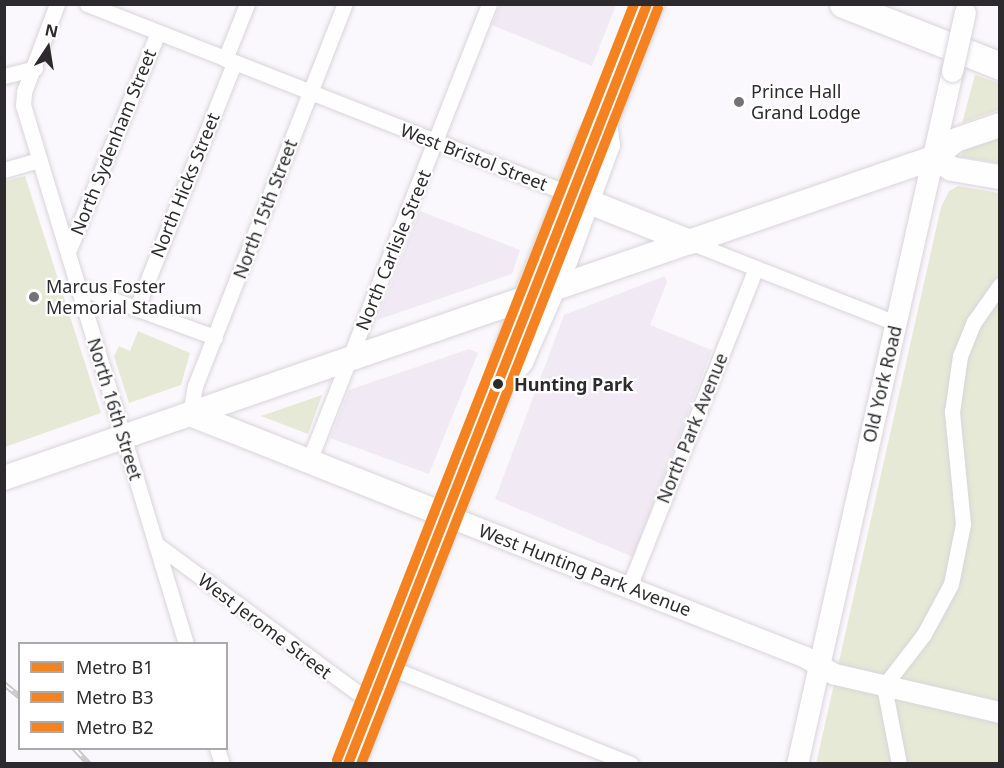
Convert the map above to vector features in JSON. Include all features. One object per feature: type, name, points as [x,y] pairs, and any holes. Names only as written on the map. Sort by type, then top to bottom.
[{"type":"highway","points":[[843,4],[999,66]]},
{"type":"highway","points":[[888,4],[999,48]]},
{"type":"main road","points":[[353,764],[503,382],[504,357],[525,299],[608,145],[605,124],[652,4]]},
{"type":"main road","points":[[4,478],[933,158],[956,140],[999,125]]},
{"type":"main road","points":[[933,158],[952,169],[999,177]]},
{"type":"main road","points":[[503,382],[521,362],[554,290],[578,197]]},
{"type":"main road","name":"West Bristol Street","points":[[578,197],[690,242]]},
{"type":"main road","name":"West Hunting Park Avenue","points":[[190,414],[450,517]]},
{"type":"street","name":"North 16th Street","points":[[57,4],[22,99],[185,642]]},
{"type":"street","name":"West Bristol Street","points":[[87,4],[578,197]]},
{"type":"street","name":"North Hicks Street","points":[[137,307],[230,61],[247,4]]},
{"type":"street","name":"North 15th Street","points":[[190,414],[195,386],[345,4]]},
{"type":"street","name":"North Carlisle Street","points":[[309,461],[489,4]]},
{"type":"street","name":"Old York Road","points":[[797,764],[966,8]]},
{"type":"street","name":"North Sydenham Street","points":[[68,252],[158,33]]},
{"type":"street","points":[[4,76],[35,68]]},
{"type":"street","points":[[4,170],[40,160]]},
{"type":"street","name":"West Bristol Street","points":[[690,242],[896,323]]},
{"type":"street","name":"North Park Avenue","points":[[629,587],[756,268]]},
{"type":"street","points":[[899,764],[884,686],[924,634],[951,584],[963,524],[952,412],[960,356],[974,322],[999,285]]},
{"type":"street","points":[[78,287],[214,337]]},
{"type":"street","name":"West Hunting Park Avenue","points":[[450,517],[629,587],[819,665],[835,674],[999,712]]},
{"type":"street","name":"West Jerome Street","points":[[156,543],[376,706]]},
{"type":"street","points":[[391,668],[632,764]]},
{"type":"shaded area","points":[[500,4],[616,5],[592,66],[492,25]]},
{"type":"shaded area","points":[[420,211],[520,250],[512,274],[377,320]]},
{"type":"shaded area","points":[[665,276],[667,282],[650,325],[712,350],[633,557],[495,499],[564,315]]},
{"type":"shaded area","points":[[469,349],[478,353],[429,474],[330,438],[349,390]]},
{"type":"green space","points":[[975,75],[999,83],[999,110],[962,123]]},
{"type":"green space","points":[[999,134],[999,163],[961,157],[965,146]]},
{"type":"green space","name":"Marcus Foster Memorial Stadium","points":[[25,176],[101,413],[5,447],[5,181]]},
{"type":"green space","points":[[958,186],[999,193],[999,763],[816,764],[941,207],[949,191]]},
{"type":"green space","points":[[138,331],[190,353],[181,385],[129,403],[114,356],[119,346],[130,351]]},
{"type":"green space","points":[[322,395],[308,434],[261,416]]},
{"type":"railway","points":[[4,684],[18,695]]},
{"type":"railway","points":[[76,750],[89,764]]},
{"type":"metro line","name":"B2","points":[[337,760],[634,4]]},
{"type":"metro line","name":"B1","points":[[348,764],[647,4]]},
{"type":"metro line","name":"B3","points":[[361,764],[658,8]]},
{"type":"place","name":"Prince Hall Grand Lodge","points":[[739,102]]},
{"type":"place","name":"Marcus Foster Memorial Stadium","points":[[34,297]]},
{"type":"place","name":"Hunting Park","points":[[498,384]]}]
